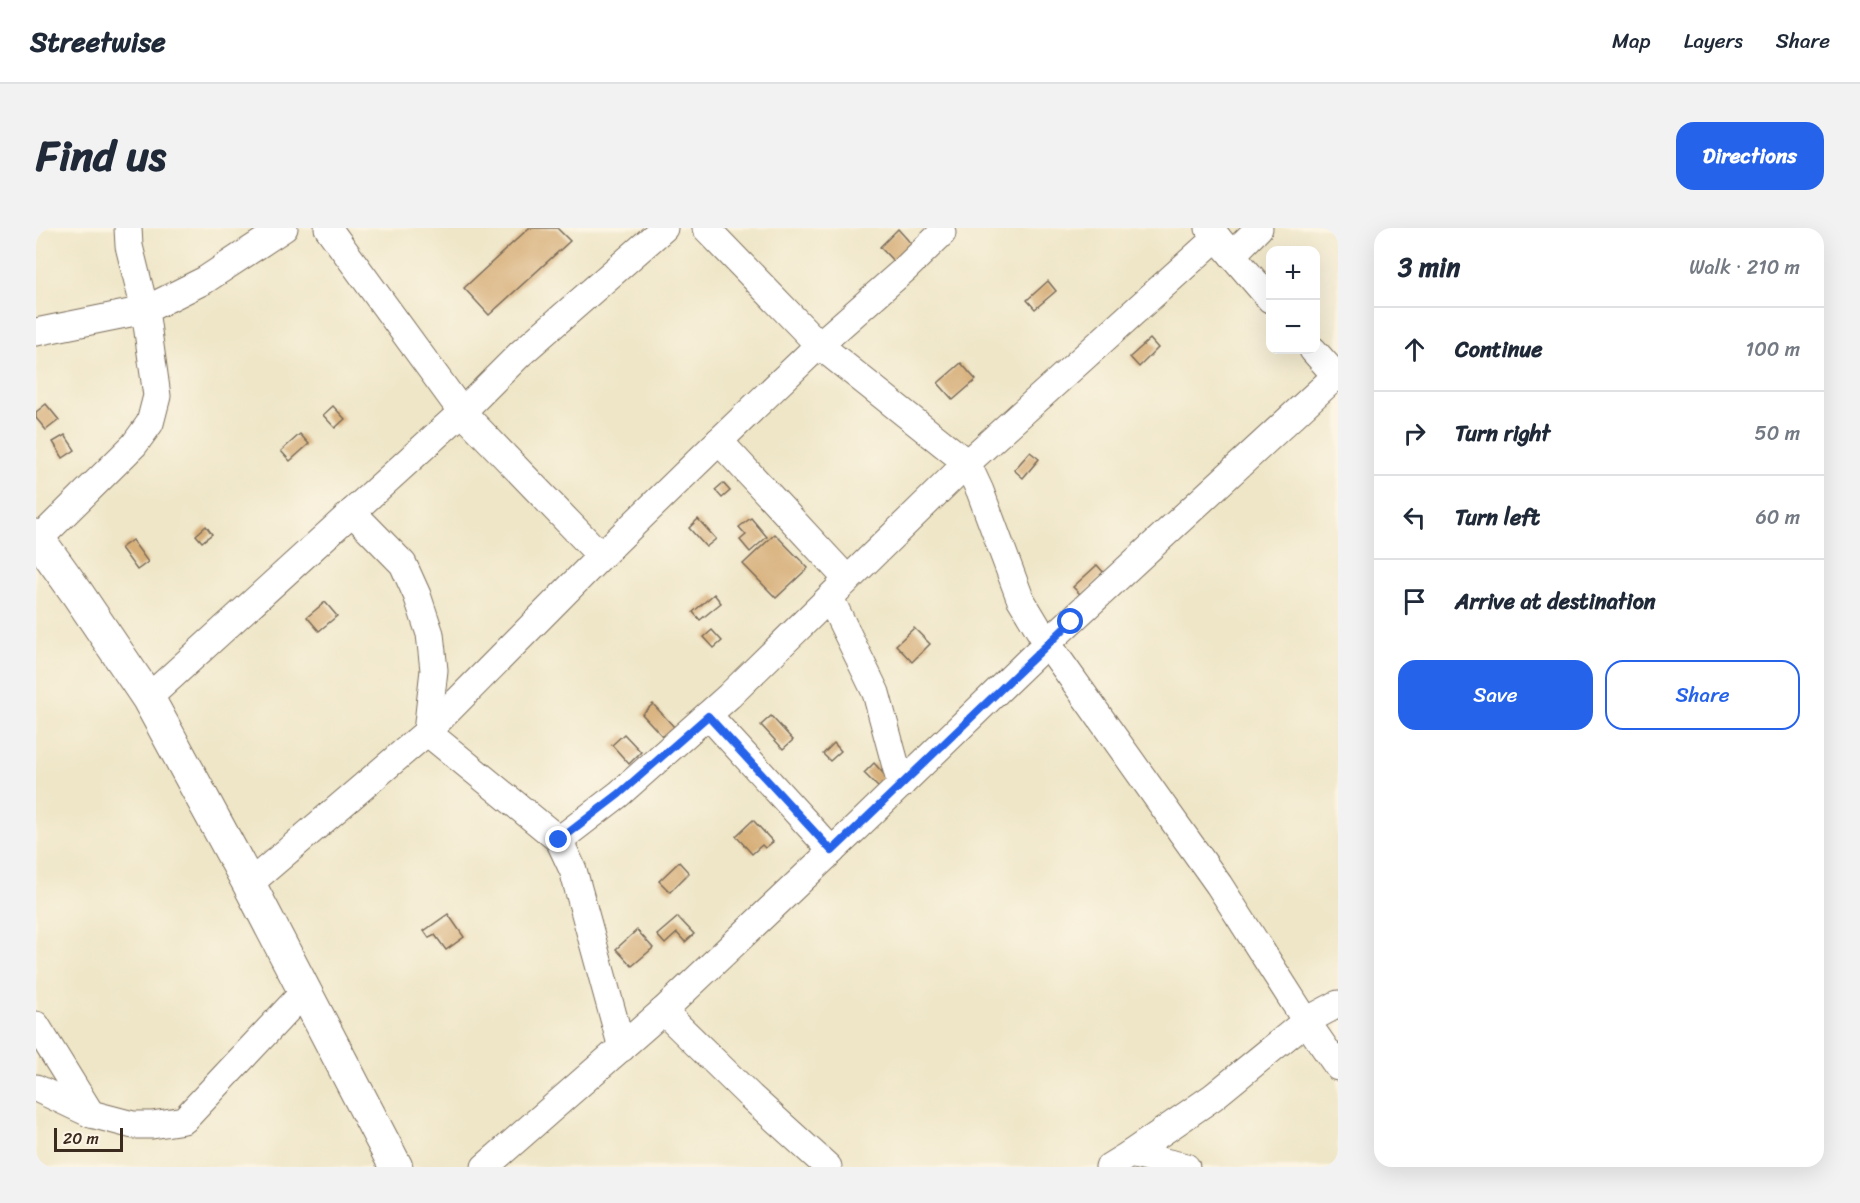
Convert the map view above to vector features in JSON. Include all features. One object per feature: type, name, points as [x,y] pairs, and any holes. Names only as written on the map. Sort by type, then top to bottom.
[{"type":"street","points":[[128,228],[129,246],[145,310],[157,396],[150,423],[134,445],[37,539],[77,593],[148,698],[249,884],[303,992],[396,1167]]},
{"type":"street","points":[[36,332],[145,310],[206,280],[284,228]]},
{"type":"street","points":[[328,228],[462,412],[601,556]]},
{"type":"street","points":[[148,698],[462,412],[520,354],[664,228]]},
{"type":"street","points":[[706,228],[819,345],[967,463],[980,491],[1020,598],[1047,643],[1219,885],[1338,1067]]},
{"type":"street","points":[[559,840],[619,794],[708,716],[967,463],[1219,240],[1259,228]]},
{"type":"street","points":[[249,884],[427,732],[601,556],[819,345],[904,270],[942,230]]},
{"type":"street","points":[[1219,240],[1266,294]]},
{"type":"street","points":[[485,1167],[663,1011],[1047,643],[1337,376],[1317,354]]},
{"type":"street","points":[[719,441],[839,589],[876,693],[901,785]]},
{"type":"street","points":[[352,512],[403,564],[427,624],[434,670],[427,732]]},
{"type":"street","points":[[708,716],[832,851]]},
{"type":"street","points":[[427,732],[559,840],[573,870],[622,1048]]},
{"type":"street","points":[[36,1088],[91,1114],[133,1125],[152,1125],[184,1120],[303,992]]},
{"type":"street","points":[[1120,1160],[1213,1097],[1306,1021],[1338,1004]]},
{"type":"street","points":[[663,1011],[751,1097],[828,1167]]},
{"type":"street","points":[[36,1025],[91,1114]]},
{"type":"street","points":[[1120,1160],[1186,1167]]},
{"type":"building","points":[[529,228],[557,228],[570,241],[489,315],[464,288]]},
{"type":"building","points":[[898,229],[915,248],[897,265],[880,247]]},
{"type":"building","points":[[1048,281],[1056,291],[1035,309],[1027,300]]},
{"type":"building","points":[[1150,339],[1158,348],[1139,367],[1130,357]]},
{"type":"building","points":[[961,363],[976,380],[953,400],[938,383]]},
{"type":"building","points":[[46,404],[59,420],[46,430],[36,418],[36,412]]},
{"type":"building","points":[[333,406],[345,419],[335,428],[323,415]]},
{"type":"building","points":[[300,434],[309,444],[290,461],[281,451]]},
{"type":"building","points":[[65,435],[75,450],[63,458],[53,442]]},
{"type":"building","points":[[1030,452],[1039,459],[1023,478],[1014,470]]},
{"type":"building","points":[[723,483],[730,491],[722,498],[715,490]]},
{"type":"building","points":[[751,518],[767,537],[750,552],[740,540],[746,535],[739,527]]},
{"type":"building","points":[[698,519],[716,539],[706,547],[689,528]]},
{"type":"building","points":[[206,526],[212,534],[202,542],[196,535]]},
{"type":"building","points":[[775,534],[808,568],[776,598],[743,564]]},
{"type":"building","points":[[132,540],[148,562],[137,570],[121,548]]},
{"type":"building","points":[[1097,565],[1105,574],[1082,596],[1073,587]]},
{"type":"building","points":[[714,594],[721,603],[700,620],[693,612]]},
{"type":"building","points":[[325,602],[337,616],[319,631],[307,617]]},
{"type":"building","points":[[914,628],[930,644],[912,662],[896,645]]},
{"type":"building","points":[[712,630],[722,641],[714,648],[704,637]]},
{"type":"building","points":[[653,704],[675,728],[664,738],[642,714]]},
{"type":"building","points":[[771,716],[793,740],[783,749],[761,725]]},
{"type":"building","points":[[624,734],[641,752],[629,764],[612,745]]},
{"type":"building","points":[[834,743],[841,751],[830,761],[823,754]]},
{"type":"building","points":[[874,763],[891,782],[882,791],[864,773]]},
{"type":"building","points":[[753,820],[773,842],[765,848],[762,845],[752,854],[736,836]]},
{"type":"building","points":[[679,862],[689,873],[670,892],[659,881]]},
{"type":"building","points":[[448,914],[464,937],[446,950],[435,935],[429,938],[424,931]]},
{"type":"building","points":[[678,917],[694,934],[685,942],[677,933],[665,944],[657,935]]},
{"type":"building","points":[[637,930],[653,948],[632,966],[616,949]]},
{"type":"route","points":[[559,840],[619,794],[708,716],[832,851],[1071,622]]}]
